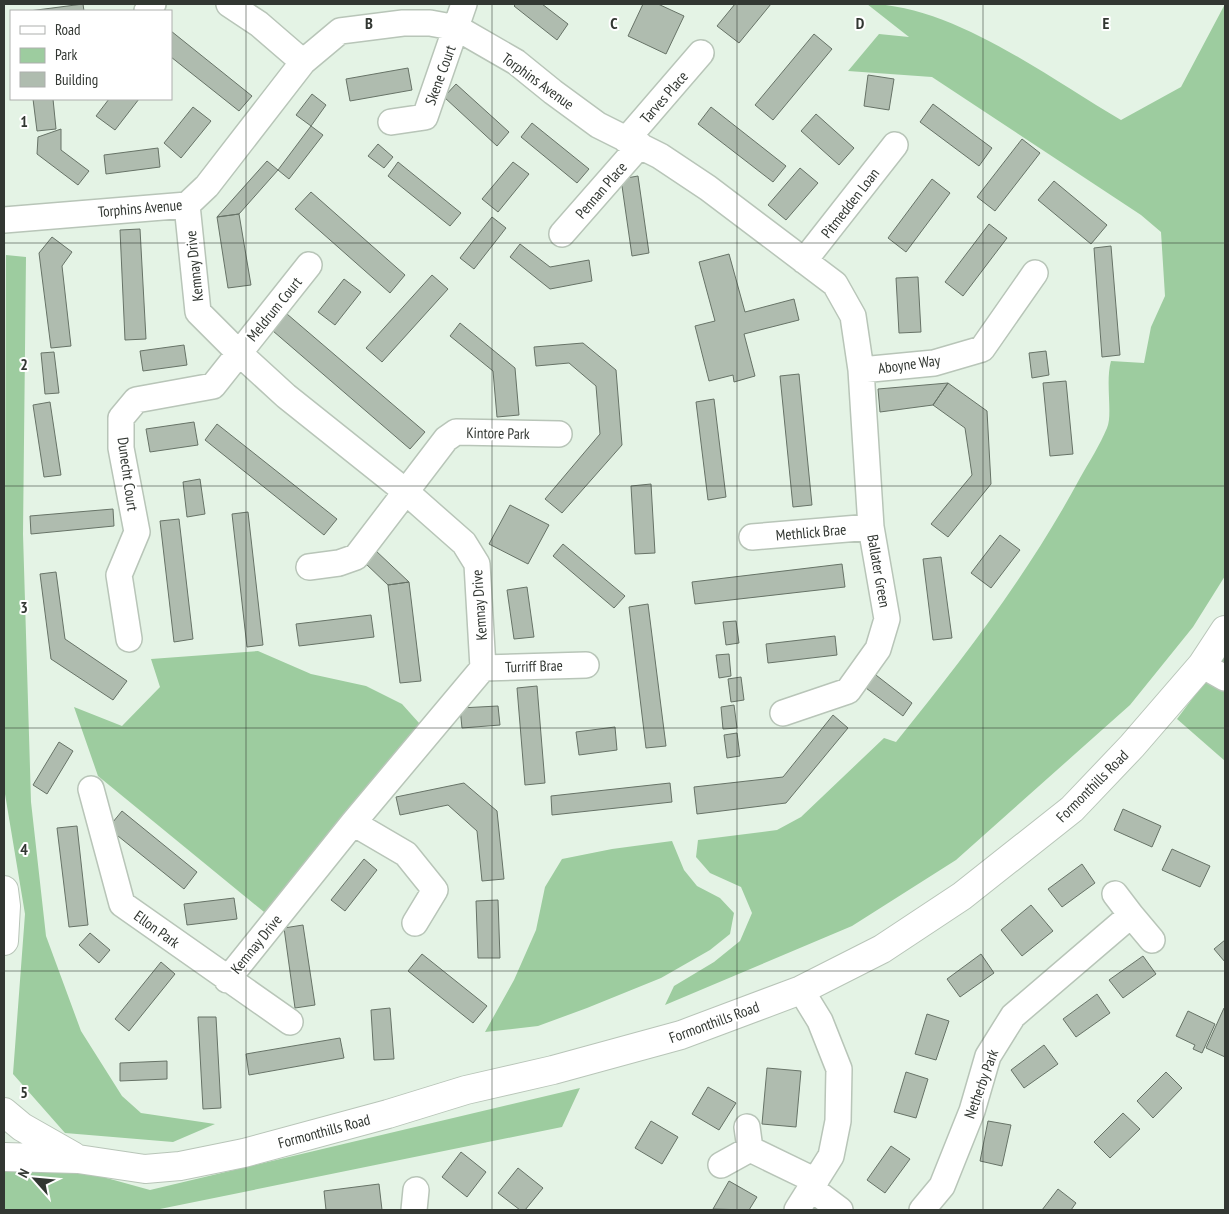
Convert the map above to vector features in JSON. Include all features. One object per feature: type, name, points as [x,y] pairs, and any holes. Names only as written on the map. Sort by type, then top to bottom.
[{"type":"street","points":[[229,4],[259,24],[303,62]]},
{"type":"street","points":[[457,28],[464,4]]},
{"type":"street","name":"Torphins Avenue","points":[[4,220],[188,205],[207,186],[303,62],[340,31],[403,23],[430,23],[457,28],[516,62],[598,125],[633,143],[708,188],[835,284],[853,316],[861,370]]},
{"type":"street","name":"Skene Court","points":[[391,122],[425,117],[457,28]]},
{"type":"street","name":"Tarves Place","points":[[633,143],[701,53]]},
{"type":"street","name":"Pennan Place","points":[[562,234],[633,143]]},
{"type":"street","name":"Pitmedden Loan","points":[[804,261],[895,144]]},
{"type":"street","name":"Kemnay Drive","points":[[188,205],[198,312],[286,396],[405,491],[464,543],[477,564],[483,668],[352,823],[227,980]]},
{"type":"street","name":"Meldrum Court","points":[[238,352],[309,265]]},
{"type":"street","name":"Aboyne Way","points":[[861,370],[934,363],[982,349],[1036,273]]},
{"type":"street","name":"Dunecht Court","points":[[129,639],[119,575],[137,532],[122,448],[121,418],[136,400],[214,386],[238,352]]},
{"type":"street","name":"Ballater Green","points":[[783,713],[848,691],[878,649],[887,620],[871,527],[861,370]]},
{"type":"street","name":"Kintore Park","points":[[405,491],[446,438],[456,432],[559,434]]},
{"type":"street","points":[[309,567],[339,563],[356,557],[405,491]]},
{"type":"street","name":"Methlick Brae","points":[[752,537],[871,527]]},
{"type":"street","name":"Formonthills Road","points":[[4,1157],[78,1158],[145,1170],[180,1166],[244,1153],[388,1114],[466,1090],[553,1070],[682,1035],[800,990],[898,939],[962,896],[1065,815],[1132,746],[1202,665],[1225,630]]},
{"type":"street","name":"Turriff Brae","points":[[483,668],[586,665]]},
{"type":"street","points":[[1202,665],[1225,678]]},
{"type":"street","name":"Ellon Park","points":[[91,789],[122,904],[227,980],[290,1022]]},
{"type":"street","points":[[352,823],[406,854],[435,890],[414,923]]},
{"type":"street","points":[[4,890],[6,906],[4,941]]},
{"type":"street","points":[[1115,894],[1152,940]]},
{"type":"street","name":"Netherby Park","points":[[922,1210],[942,1186],[972,1111],[988,1056],[1013,1016],[1131,915]]},
{"type":"street","points":[[797,1210],[831,1156],[838,1121],[839,1068],[820,1021],[800,990]]},
{"type":"street","name":"Formonthills Road","points":[[4,1112],[38,1137],[78,1158]]},
{"type":"street","points":[[721,1165],[748,1138],[814,1185],[840,1210]]},
{"type":"green space","points":[[867,4],[900,7],[933,16],[966,30],[999,46],[1121,120],[1181,87],[1225,4],[1225,576],[1193,627],[1130,705],[956,860],[852,926],[665,1005],[674,986],[714,962],[740,941],[752,913],[741,887],[710,873],[696,857],[698,840],[777,830],[801,817],[884,738],[896,742],[970,647],[1039,548],[1098,447],[1107,428],[1109,422],[1109,369],[1111,361],[1144,363],[1151,327],[1165,296],[1161,232],[1141,215],[932,77],[848,71],[879,34],[909,37]]},
{"type":"green space","points":[[6,255],[26,257],[23,534],[31,802],[46,936],[81,1031],[122,1096],[141,1113],[215,1124],[173,1142],[65,1133],[13,1074],[25,914],[4,788]]},
{"type":"green space","points":[[258,651],[311,674],[366,686],[402,704],[428,733],[275,921],[98,776],[74,707],[122,726],[160,687],[151,659]]},
{"type":"green space","points":[[1225,655],[1225,761],[1177,719]]},
{"type":"green space","points":[[672,841],[684,870],[697,886],[720,898],[734,913],[730,934],[710,950],[661,978],[587,1008],[538,1026],[485,1032],[514,980],[536,930],[545,887],[562,859],[612,849]]},
{"type":"green space","points":[[580,1088],[562,1127],[155,1210],[4,1210],[4,1172],[74,1169],[150,1190]]},
{"type":"building","points":[[83,4],[84,10],[37,10]]},
{"type":"building","points":[[516,4],[542,4],[568,24],[557,40],[514,6]]},
{"type":"building","points":[[643,4],[658,4],[684,16],[666,54],[628,36]]},
{"type":"building","points":[[735,4],[771,4],[739,43],[717,26]]},
{"type":"building","points":[[172,32],[252,96],[239,111],[172,58]]},
{"type":"building","points":[[814,34],[832,49],[773,120],[755,105]]},
{"type":"building","points":[[408,68],[412,90],[350,101],[346,79]]},
{"type":"building","points":[[868,75],[894,79],[889,110],[864,106]]},
{"type":"building","points":[[456,84],[509,132],[497,146],[444,97]]},
{"type":"building","points":[[312,94],[326,105],[311,126],[296,115]]},
{"type":"building","points":[[33,100],[53,100],[56,129],[37,131]]},
{"type":"building","points":[[108,100],[138,100],[115,130],[96,116]]},
{"type":"building","points":[[933,104],[992,148],[979,166],[920,122]]},
{"type":"building","points":[[193,107],[211,121],[181,158],[164,143]]},
{"type":"building","points":[[711,107],[786,166],[773,182],[698,124]]},
{"type":"building","points":[[816,114],[854,148],[839,165],[801,131]]},
{"type":"building","points":[[532,123],[589,169],[577,183],[521,137]]},
{"type":"building","points":[[311,126],[323,135],[289,179],[278,170]]},
{"type":"building","points":[[61,129],[61,150],[89,171],[78,185],[37,154],[38,137]]},
{"type":"building","points":[[1022,139],[1040,153],[995,211],[977,197]]},
{"type":"building","points":[[378,144],[393,157],[384,168],[368,156]]},
{"type":"building","points":[[158,148],[160,167],[106,174],[104,155]]},
{"type":"building","points":[[267,161],[278,170],[239,214],[217,217]]},
{"type":"building","points":[[398,162],[461,213],[450,226],[388,176]]},
{"type":"building","points":[[513,162],[529,174],[498,212],[482,199]]},
{"type":"building","points":[[800,168],[818,183],[786,220],[768,205]]},
{"type":"building","points":[[638,176],[649,253],[632,256],[621,179]]},
{"type":"building","points":[[932,179],[950,193],[906,252],[888,238]]},
{"type":"building","points":[[1054,181],[1107,225],[1091,244],[1038,200]]},
{"type":"building","points":[[311,192],[405,275],[390,293],[295,209]]},
{"type":"building","points":[[239,214],[251,285],[228,288],[217,217]]},
{"type":"building","points":[[492,217],[506,228],[474,269],[460,258]]},
{"type":"building","points":[[989,224],[1007,238],[963,296],[945,282]]},
{"type":"building","points":[[140,229],[146,339],[125,340],[120,230]]},
{"type":"building","points":[[52,237],[72,252],[62,266],[71,346],[51,348],[39,253]]},
{"type":"building","points":[[520,244],[550,267],[589,260],[592,281],[550,289],[510,257]]},
{"type":"building","points":[[1111,246],[1120,355],[1102,357],[1094,248]]},
{"type":"building","points":[[729,254],[745,312],[794,299],[799,320],[744,334],[755,376],[734,382],[733,375],[709,381],[695,326],[715,321],[699,262]]},
{"type":"building","points":[[432,275],[448,289],[382,362],[366,348]]},
{"type":"building","points":[[918,277],[921,332],[899,333],[896,278]]},
{"type":"building","points":[[344,279],[361,292],[335,325],[318,312]]},
{"type":"building","points":[[287,314],[425,432],[410,449],[273,331]]},
{"type":"building","points":[[460,323],[515,368],[519,415],[497,417],[493,371],[450,336]]},
{"type":"building","points":[[583,343],[616,370],[622,445],[562,513],[545,499],[600,434],[596,386],[569,363],[536,366],[534,347]]},
{"type":"building","points":[[184,345],[187,365],[143,371],[140,351]]},
{"type":"building","points":[[1046,351],[1049,375],[1032,378],[1029,353]]},
{"type":"building","points":[[54,352],[59,393],[45,394],[41,353]]},
{"type":"building","points":[[799,374],[812,505],[793,507],[780,376]]},
{"type":"building","points":[[1066,381],[1073,454],[1050,456],[1043,383]]},
{"type":"building","points":[[948,383],[987,411],[991,484],[948,537],[931,524],[972,475],[965,428],[933,405]]},
{"type":"building","points":[[948,383],[933,405],[880,412],[878,389]]},
{"type":"building","points":[[714,399],[726,497],[708,500],[696,402]]},
{"type":"building","points":[[50,402],[61,475],[44,477],[33,405]]},
{"type":"building","points":[[194,422],[198,445],[150,452],[146,429]]},
{"type":"building","points":[[217,424],[337,519],[324,535],[205,440]]},
{"type":"building","points":[[200,479],[205,514],[187,517],[183,482]]},
{"type":"building","points":[[651,484],[655,553],[635,554],[631,486]]},
{"type":"building","points":[[510,505],[549,525],[528,564],[489,544]]},
{"type":"building","points":[[113,509],[114,526],[31,534],[30,516]]},
{"type":"building","points":[[248,512],[263,645],[247,647],[232,514]]},
{"type":"building","points":[[179,519],[193,639],[174,642],[160,521]]},
{"type":"building","points":[[1000,535],[1020,550],[991,588],[971,573]]},
{"type":"building","points":[[563,544],[625,596],[614,608],[553,556]]},
{"type":"building","points":[[375,550],[409,582],[388,585],[364,562]]},
{"type":"building","points":[[941,557],[952,638],[933,640],[923,559]]},
{"type":"building","points":[[842,564],[845,587],[695,604],[692,582]]},
{"type":"building","points":[[56,572],[65,639],[127,681],[113,700],[51,659],[40,574]]},
{"type":"building","points":[[409,582],[421,681],[400,683],[388,585]]},
{"type":"building","points":[[527,587],[534,637],[514,639],[507,590]]},
{"type":"building","points":[[648,604],[666,746],[646,748],[629,607]]},
{"type":"building","points":[[371,615],[374,637],[299,646],[296,624]]},
{"type":"building","points":[[736,621],[739,643],[726,645],[723,622]]},
{"type":"building","points":[[835,636],[837,655],[768,663],[766,644]]},
{"type":"building","points":[[729,654],[731,676],[719,678],[716,655]]},
{"type":"building","points":[[872,672],[912,703],[903,716],[862,685]]},
{"type":"building","points":[[741,677],[744,700],[731,702],[728,679]]},
{"type":"building","points":[[537,686],[545,783],[525,785],[517,688]]},
{"type":"building","points":[[734,705],[737,728],[723,729],[721,707]]},
{"type":"building","points":[[498,706],[500,725],[462,728],[460,708]]},
{"type":"building","points":[[833,715],[848,728],[786,803],[697,814],[694,787],[783,777]]},
{"type":"building","points":[[615,727],[617,750],[579,755],[576,732]]},
{"type":"building","points":[[737,733],[740,756],[727,758],[724,735]]},
{"type":"building","points":[[59,742],[73,751],[47,794],[33,785]]},
{"type":"building","points":[[464,783],[497,811],[504,879],[482,881],[477,831],[448,805],[400,815],[396,797]]},
{"type":"building","points":[[670,783],[672,802],[552,815],[551,796]]},
{"type":"building","points":[[1123,809],[1161,826],[1152,847],[1114,830]]},
{"type":"building","points":[[122,811],[197,872],[184,889],[108,828]]},
{"type":"building","points":[[77,826],[88,925],[69,927],[57,828]]},
{"type":"building","points":[[1172,849],[1210,866],[1200,887],[1162,870]]},
{"type":"building","points":[[364,859],[377,870],[345,911],[331,900]]},
{"type":"building","points":[[1082,864],[1095,883],[1062,907],[1048,889]]},
{"type":"building","points":[[234,898],[237,919],[187,925],[184,904]]},
{"type":"building","points":[[498,900],[500,958],[478,958],[476,901]]},
{"type":"building","points":[[1031,905],[1053,931],[1022,956],[1001,930]]},
{"type":"building","points":[[303,925],[315,1005],[295,1008],[284,928]]},
{"type":"building","points":[[90,933],[110,950],[99,963],[79,945]]},
{"type":"building","points":[[1225,940],[1225,962],[1214,949]]},
{"type":"building","points":[[422,954],[487,1006],[473,1023],[408,971]]},
{"type":"building","points":[[981,954],[994,973],[960,997],[947,979]]},
{"type":"building","points":[[1143,956],[1156,974],[1123,998],[1109,980]]},
{"type":"building","points":[[161,962],[175,974],[129,1031],[115,1019]]},
{"type":"building","points":[[1097,994],[1110,1013],[1076,1037],[1063,1019]]},
{"type":"building","points":[[390,1008],[394,1059],[374,1060],[371,1010]]},
{"type":"building","points":[[1225,1009],[1225,1057],[1206,1048]]},
{"type":"building","points":[[1188,1011],[1215,1024],[1202,1053],[1193,1049],[1195,1045],[1176,1036]]},
{"type":"building","points":[[927,1014],[949,1021],[936,1060],[915,1054]]},
{"type":"building","points":[[198,1017],[216,1017],[221,1108],[203,1109]]},
{"type":"building","points":[[340,1038],[344,1058],[249,1075],[246,1054]]},
{"type":"building","points":[[1044,1045],[1058,1064],[1024,1088],[1011,1070]]},
{"type":"building","points":[[167,1061],[167,1079],[120,1081],[120,1063]]},
{"type":"building","points":[[767,1068],[801,1071],[796,1127],[762,1124]]},
{"type":"building","points":[[906,1072],[928,1079],[916,1118],[894,1112]]},
{"type":"building","points":[[1166,1072],[1182,1088],[1153,1118],[1137,1101]]},
{"type":"building","points":[[708,1087],[736,1103],[719,1130],[692,1114]]},
{"type":"building","points":[[1123,1113],[1140,1129],[1110,1158],[1094,1142]]},
{"type":"building","points":[[651,1121],[678,1137],[662,1164],[635,1148]]},
{"type":"building","points":[[988,1121],[1011,1125],[1002,1166],[980,1161]]},
{"type":"building","points":[[891,1146],[910,1159],[885,1193],[867,1180]]},
{"type":"building","points":[[461,1152],[486,1172],[467,1197],[442,1177]]},
{"type":"building","points":[[518,1168],[543,1188],[525,1210],[520,1210],[498,1193]]},
{"type":"building","points":[[729,1181],[757,1197],[749,1210],[713,1209]]},
{"type":"building","points":[[379,1184],[382,1210],[326,1210],[324,1191]]},
{"type":"building","points":[[1058,1189],[1076,1203],[1071,1210],[1042,1210]]}]
